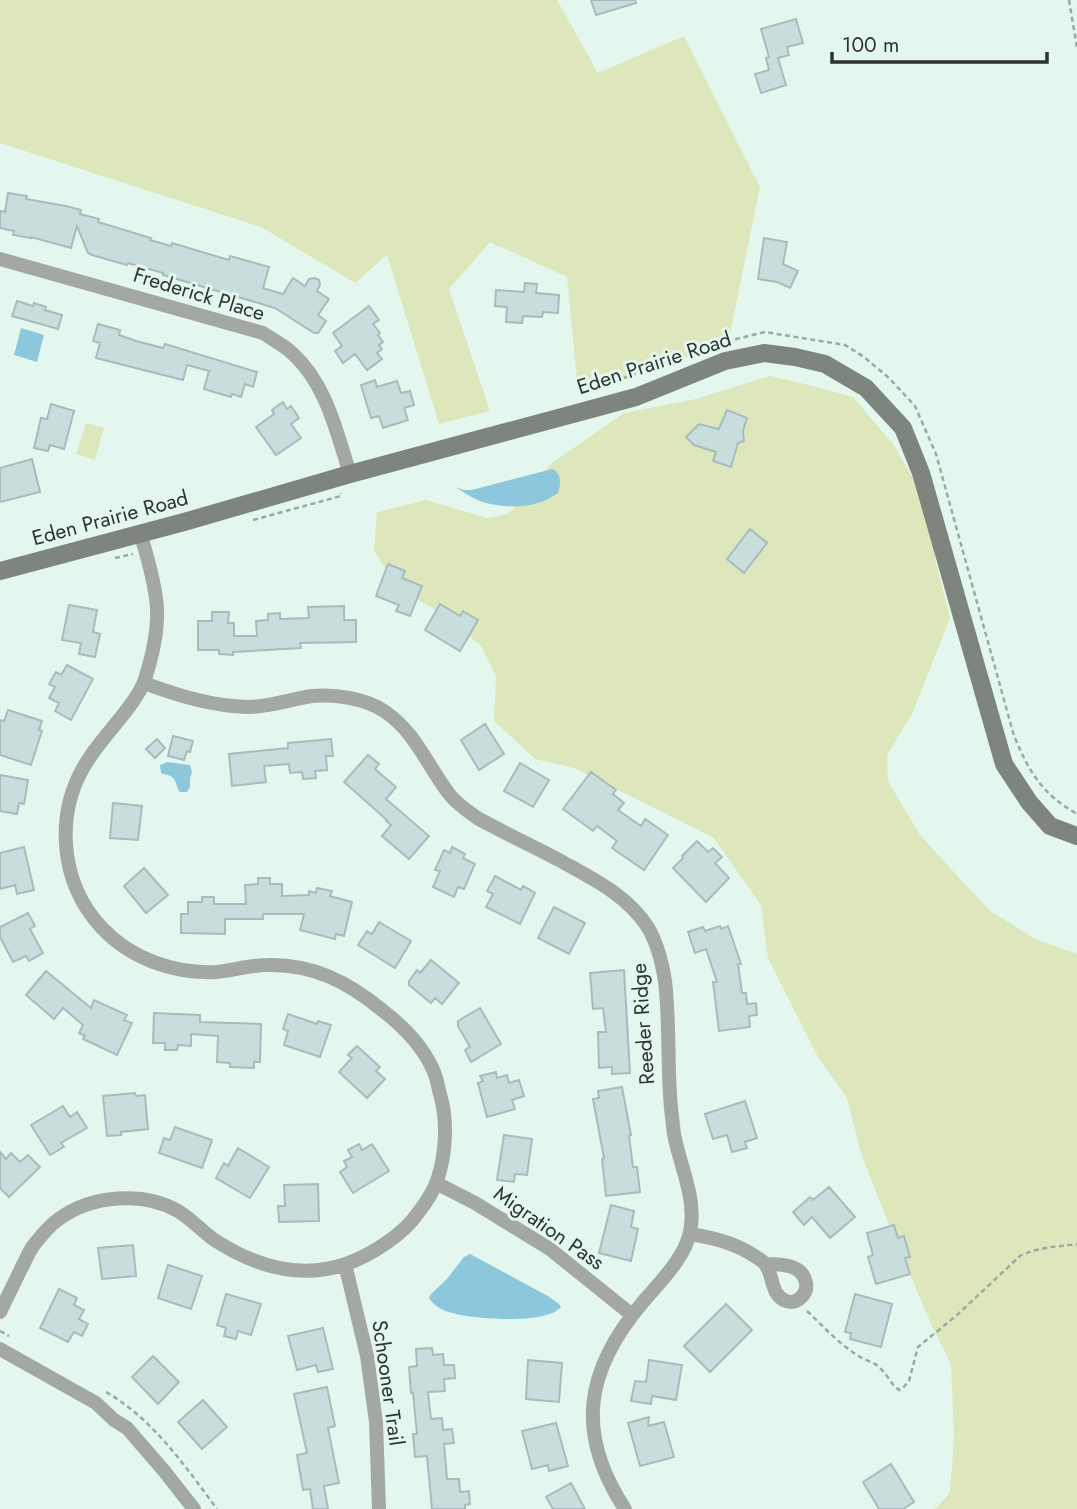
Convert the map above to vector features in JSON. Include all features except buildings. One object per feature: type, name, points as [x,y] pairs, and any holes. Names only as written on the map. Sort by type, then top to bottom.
[{"type":"street","name":"Frederick Place","points":[[0,258],[263,333],[291,352],[312,376],[328,403],[350,474]]},
{"type":"street","name":"Eden Prairie Road","points":[[0,571],[636,397],[725,361],[764,353],[795,356],[825,364],[866,388],[903,428],[920,473],[1004,764],[1029,802],[1051,826],[1077,836]]},
{"type":"street","points":[[0,1312],[32,1247],[58,1219],[83,1206],[112,1198],[155,1201],[179,1211],[213,1238],[248,1259],[273,1268],[301,1272],[331,1269],[359,1259],[386,1243],[414,1219],[436,1183],[445,1142],[443,1102],[434,1073],[422,1051],[393,1018],[350,985],[320,973],[267,964],[216,972],[172,968],[151,961],[117,941],[88,909],[69,869],[64,845],[65,826],[77,779],[88,759],[144,684],[155,639],[157,601],[141,533]]},
{"type":"street","name":"Reeder Ridge","points":[[144,684],[224,706],[252,707],[313,696],[372,697],[418,745],[451,796],[464,809],[599,882],[628,903],[648,926],[660,954],[665,982],[671,1109],[674,1135],[689,1185],[691,1209],[690,1234],[676,1263],[632,1315],[610,1348],[599,1373],[593,1417],[601,1464],[625,1509]]},
{"type":"street","name":"Migration Pass","points":[[436,1183],[475,1203],[550,1249],[632,1315]]},
{"type":"street","points":[[690,1234],[718,1239],[744,1248],[765,1264],[779,1297],[788,1302],[796,1301],[803,1294],[807,1286],[797,1269],[786,1265],[765,1264]]},
{"type":"street","name":"Schooner Trail","points":[[345,1264],[367,1356],[376,1422],[380,1509]]},
{"type":"street","points":[[0,1349],[96,1403],[127,1428],[194,1509]]},
{"type":"path","points":[[1069,0],[1077,48]]},
{"type":"path","points":[[584,393],[716,344],[765,332],[845,345],[889,378],[915,406],[936,454],[1014,736],[1027,767],[1049,794],[1077,814]]},
{"type":"path","points":[[796,1301],[844,1346],[882,1369],[892,1385],[899,1390],[909,1381],[918,1347],[1020,1256],[1043,1247],[1077,1244]]},
{"type":"green space","points":[[0,0],[557,0],[598,73],[684,36],[760,187],[728,344],[578,392],[567,277],[490,242],[449,289],[490,411],[439,424],[387,255],[355,283],[261,227],[0,143]]},
{"type":"green space","points":[[770,376],[853,397],[893,444],[927,502],[936,563],[950,618],[912,714],[887,755],[888,781],[920,835],[989,910],[1035,939],[1077,954],[1077,1509],[935,1509],[950,1493],[954,1437],[951,1364],[890,1228],[861,1153],[847,1098],[819,1059],[768,958],[761,905],[713,837],[574,768],[535,759],[494,721],[496,676],[481,646],[441,613],[396,587],[374,550],[377,512],[426,500],[487,518],[508,514],[552,463],[624,413],[696,399]]},
{"type":"green space","points":[[86,423],[104,428],[95,460],[76,454]]},
{"type":"water","points":[[21,328],[44,335],[37,362],[14,355]]},
{"type":"water","points":[[552,469],[558,473],[560,479],[558,493],[533,504],[505,506],[486,503],[455,487],[472,490]]},
{"type":"water","points":[[167,762],[190,765],[192,772],[187,792],[180,792],[173,778],[161,773],[160,765]]},
{"type":"water","points":[[470,1254],[548,1296],[561,1307],[553,1313],[541,1316],[509,1319],[462,1315],[439,1308],[429,1298],[431,1294],[464,1257]]}]
